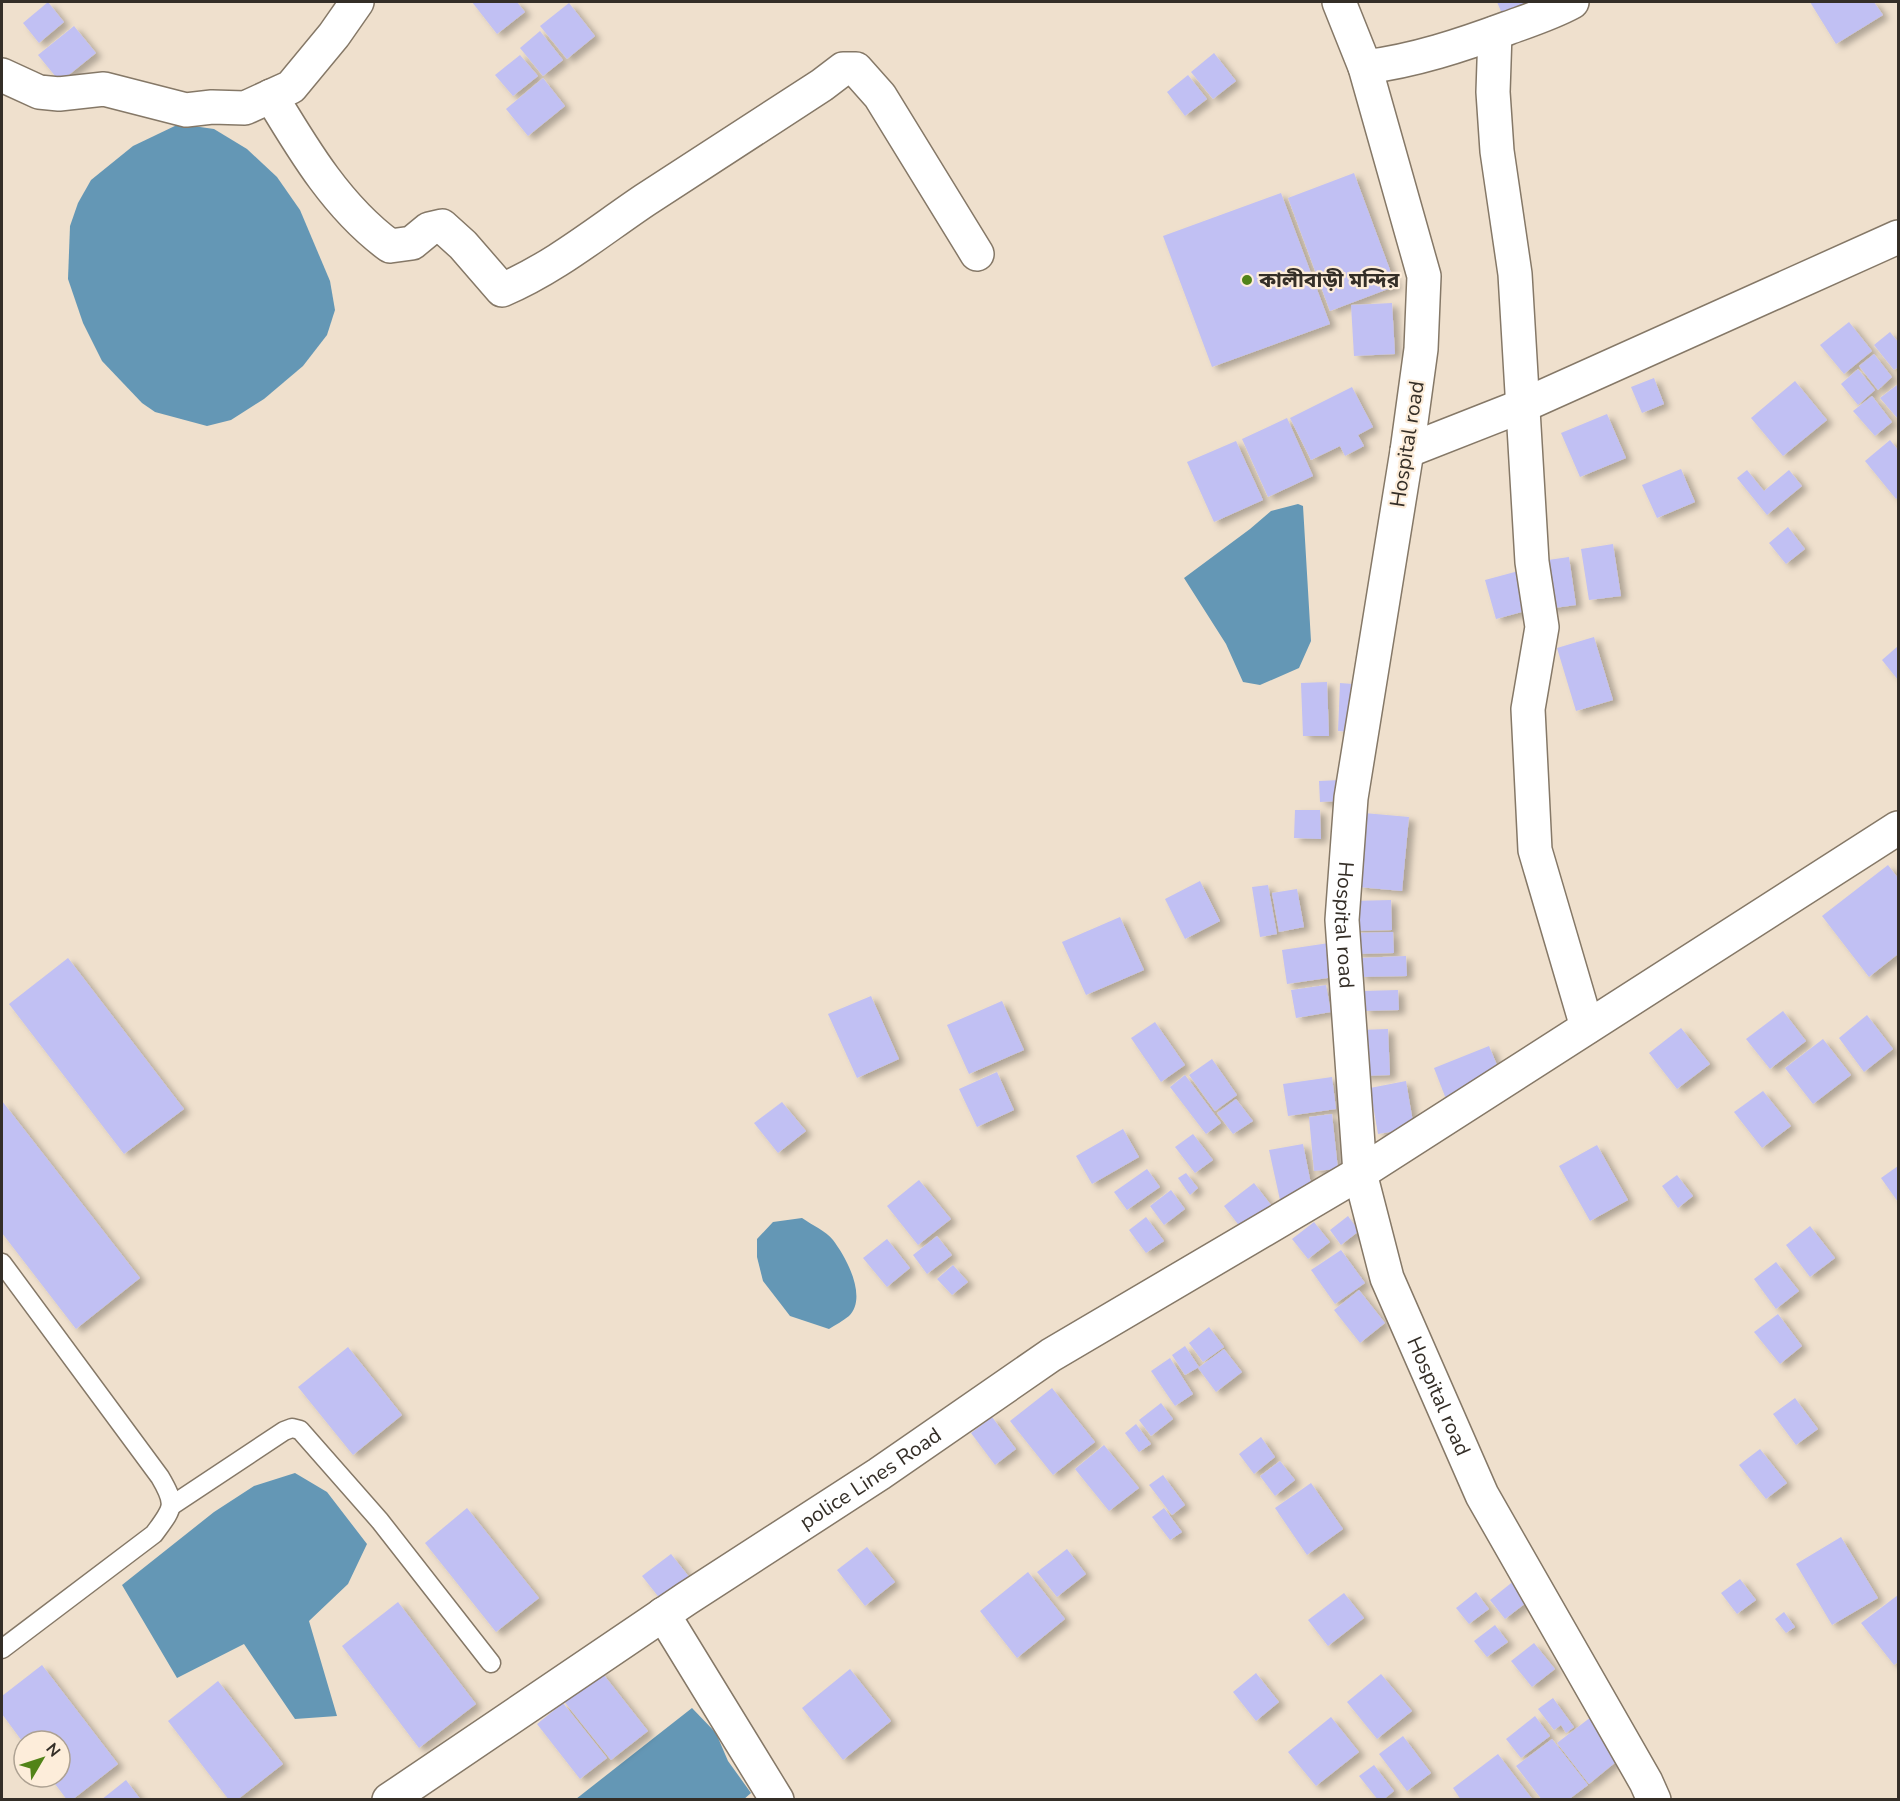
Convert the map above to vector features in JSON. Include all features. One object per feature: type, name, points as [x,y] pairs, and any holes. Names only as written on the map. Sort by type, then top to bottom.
[{"type":"street","points":[[2,75],[39,92],[59,94],[104,89],[186,110],[212,107],[245,108],[291,87],[334,35],[357,2]]},
{"type":"street","name":"Hospital road","points":[[1338,2],[1376,66],[1424,276],[1421,349],[1407,451],[1351,798],[1342,920],[1360,1173],[1387,1278],[1482,1495],[1646,1782],[1654,1800]]},
{"type":"street","points":[[1376,66],[1487,36],[1572,2]]},
{"type":"street","points":[[1487,36],[1497,151],[1515,274],[1532,562],[1542,627],[1528,709],[1535,850],[1587,1027]]},
{"type":"street","points":[[271,96],[307,155],[348,208],[372,233],[390,246],[412,243],[429,229],[442,226],[463,245],[502,290],[524,281],[565,255],[843,69],[856,69],[880,96],[977,254]]},
{"type":"street","points":[[1407,451],[1524,405],[1899,237]]},
{"type":"street","name":"police Lines Road","points":[[389,1800],[663,1614],[879,1474],[1051,1355],[1360,1173],[1899,828]]},
{"type":"street","points":[[663,1614],[777,1800]]},
{"type":"lane","points":[[2,1263],[160,1477],[170,1495],[171,1506],[170,1513],[154,1534],[2,1649]]},
{"type":"lane","points":[[171,1506],[284,1431],[292,1428],[300,1430],[380,1521],[491,1663]]},
{"type":"water","points":[[179,124],[214,129],[247,149],[277,177],[300,210],[330,281],[335,310],[327,335],[303,366],[264,399],[231,420],[207,426],[155,412],[142,403],[102,361],[83,323],[68,279],[70,226],[78,203],[91,180],[133,146]]},
{"type":"water","points":[[1298,504],[1303,506],[1311,641],[1299,668],[1260,685],[1243,682],[1226,644],[1184,578],[1271,511]]},
{"type":"water","points":[[802,1218],[833,1240],[844,1256],[856,1288],[854,1308],[849,1316],[829,1329],[790,1316],[763,1281],[757,1257],[757,1239],[773,1222]]},
{"type":"water","points":[[295,1473],[327,1492],[367,1544],[348,1584],[309,1621],[337,1716],[295,1719],[244,1644],[177,1678],[122,1585],[214,1512],[254,1486]]},
{"type":"water","points":[[692,1708],[716,1733],[728,1761],[751,1793],[743,1800],[576,1799]]},
{"type":"building","points":[[48,2],[64,22],[39,43],[23,23]]},
{"type":"building","points":[[472,2],[517,2],[525,12],[497,34]]},
{"type":"building","points":[[1497,2],[1537,2],[1503,16]]},
{"type":"building","points":[[1810,2],[1874,2],[1883,15],[1836,44]]},
{"type":"building","points":[[569,3],[595,36],[567,59],[540,26]]},
{"type":"building","points":[[74,26],[96,53],[60,82],[38,55]]},
{"type":"building","points":[[540,31],[563,60],[543,76],[520,48]]},
{"type":"building","points":[[1214,53],[1236,81],[1213,99],[1191,72]]},
{"type":"building","points":[[520,55],[538,76],[513,96],[495,75]]},
{"type":"building","points":[[1188,75],[1207,99],[1185,116],[1167,92]]},
{"type":"building","points":[[543,78],[565,106],[528,136],[506,109]]},
{"type":"building","points":[[1354,173],[1396,286],[1330,311],[1288,198]]},
{"type":"building","name":"কালীবাড়ী মন্দির","points":[[1281,193],[1330,324],[1212,367],[1163,236]]},
{"type":"building","points":[[1392,303],[1395,354],[1354,356],[1351,305]]},
{"type":"building","points":[[1849,322],[1872,351],[1844,374],[1820,345]]},
{"type":"building","points":[[1890,332],[1898,342],[1898,367],[1894,370],[1874,345]]},
{"type":"building","points":[[1874,354],[1892,377],[1878,390],[1859,366]]},
{"type":"building","points":[[1858,369],[1875,390],[1858,405],[1841,384]]},
{"type":"building","points":[[1654,378],[1664,404],[1642,413],[1631,387]]},
{"type":"building","points":[[1795,381],[1827,420],[1783,456],[1751,418]]},
{"type":"building","points":[[1897,385],[1898,387],[1898,419],[1880,398]]},
{"type":"building","points":[[1352,387],[1373,427],[1358,435],[1364,446],[1345,456],[1340,446],[1311,460],[1290,418]]},
{"type":"building","points":[[1872,396],[1892,422],[1875,436],[1853,411]]},
{"type":"building","points":[[1607,414],[1626,458],[1580,477],[1561,433]]},
{"type":"building","points":[[1287,418],[1313,476],[1268,497],[1242,439]]},
{"type":"building","points":[[1890,440],[1898,450],[1898,497],[1896,499],[1865,461]]},
{"type":"building","points":[[1236,441],[1263,500],[1214,522],[1187,462]]},
{"type":"building","points":[[1681,469],[1695,502],[1657,518],[1642,485]]},
{"type":"building","points":[[1747,470],[1764,491],[1789,470],[1802,486],[1767,515],[1737,478]]},
{"type":"building","points":[[1788,527],[1805,549],[1786,564],[1769,543]]},
{"type":"building","points":[[1613,544],[1621,596],[1589,600],[1581,549]]},
{"type":"building","points":[[1569,557],[1576,605],[1547,609],[1541,561]]},
{"type":"building","points":[[1526,569],[1536,608],[1496,619],[1485,580]]},
{"type":"building","points":[[1594,637],[1613,700],[1576,711],[1557,648]]},
{"type":"building","points":[[1898,646],[1898,680],[1882,660]]},
{"type":"building","points":[[1327,682],[1329,736],[1303,736],[1301,683]]},
{"type":"building","points":[[1340,683],[1353,684],[1352,732],[1338,731]]},
{"type":"building","points":[[1341,780],[1341,801],[1320,802],[1319,781]]},
{"type":"building","points":[[1295,810],[1320,810],[1321,839],[1294,838]]},
{"type":"building","points":[[1364,813],[1409,817],[1402,891],[1358,887]]},
{"type":"building","points":[[1888,865],[1898,878],[1898,954],[1869,977],[1822,916]]},
{"type":"building","points":[[1200,881],[1220,921],[1185,939],[1165,899]]},
{"type":"building","points":[[1268,885],[1277,934],[1260,937],[1252,887]]},
{"type":"building","points":[[1297,889],[1304,927],[1279,932],[1272,893]]},
{"type":"building","points":[[1391,900],[1392,930],[1353,931],[1352,901]]},
{"type":"building","points":[[1120,917],[1144,970],[1086,995],[1062,942]]},
{"type":"building","points":[[1393,932],[1394,953],[1355,954],[1354,933]]},
{"type":"building","points":[[1329,943],[1334,977],[1287,984],[1282,950]]},
{"type":"building","points":[[1406,956],[1407,976],[1359,977],[1359,958]]},
{"type":"building","points":[[68,958],[184,1109],[124,1154],[9,1004]]},
{"type":"building","points":[[1326,985],[1331,1012],[1296,1018],[1291,990]]},
{"type":"building","points":[[1398,990],[1399,1010],[1364,1011],[1363,991]]},
{"type":"building","points":[[871,996],[899,1059],[857,1078],[828,1014]]},
{"type":"building","points":[[1002,1001],[1024,1050],[969,1074],[947,1025]]},
{"type":"building","points":[[1783,1011],[1806,1041],[1770,1069],[1746,1039]]},
{"type":"building","points":[[1867,1015],[1893,1049],[1864,1072],[1839,1038]]},
{"type":"building","points":[[1155,1022],[1185,1065],[1161,1082],[1131,1038]]},
{"type":"building","points":[[1681,1028],[1710,1064],[1677,1089],[1649,1053]]},
{"type":"building","points":[[1388,1029],[1390,1075],[1362,1076],[1360,1030]]},
{"type":"building","points":[[1823,1039],[1851,1075],[1813,1104],[1785,1068]]},
{"type":"building","points":[[1489,1046],[1502,1077],[1446,1099],[1434,1068]]},
{"type":"building","points":[[1212,1059],[1237,1095],[1215,1111],[1189,1075]]},
{"type":"building","points":[[997,1072],[1014,1110],[977,1127],[959,1089]]},
{"type":"building","points":[[1185,1075],[1221,1123],[1206,1134],[1170,1087]]},
{"type":"building","points":[[1332,1077],[1336,1109],[1288,1116],[1283,1084]]},
{"type":"building","points":[[1406,1081],[1414,1128],[1378,1134],[1370,1088]]},
{"type":"building","points":[[1763,1091],[1791,1126],[1762,1148],[1734,1112]]},
{"type":"building","points":[[1236,1099],[1253,1121],[1233,1134],[1217,1113]]},
{"type":"building","points":[[2,1101],[140,1278],[76,1329],[2,1233]]},
{"type":"building","points":[[782,1102],[806,1131],[778,1153],[754,1123]]},
{"type":"building","points":[[1332,1114],[1338,1169],[1314,1171],[1309,1117]]},
{"type":"building","points":[[1123,1129],[1139,1157],[1092,1184],[1076,1156]]},
{"type":"building","points":[[1193,1134],[1213,1160],[1195,1173],[1175,1147]]},
{"type":"building","points":[[1303,1144],[1313,1194],[1280,1200],[1269,1150]]},
{"type":"building","points":[[1597,1145],[1628,1200],[1590,1221],[1559,1166]]},
{"type":"building","points":[[1898,1166],[1898,1202],[1881,1178]]},
{"type":"building","points":[[1147,1169],[1160,1187],[1127,1210],[1114,1192]]},
{"type":"building","points":[[1186,1173],[1198,1188],[1190,1195],[1178,1178]]},
{"type":"building","points":[[1677,1175],[1693,1196],[1678,1208],[1662,1186]]},
{"type":"building","points":[[919,1180],[951,1219],[918,1245],[887,1206]]},
{"type":"building","points":[[1254,1183],[1271,1205],[1241,1228],[1224,1206]]},
{"type":"building","points":[[1171,1190],[1185,1209],[1164,1225],[1150,1206]]},
{"type":"building","points":[[1348,1216],[1359,1231],[1341,1245],[1330,1230]]},
{"type":"building","points":[[1146,1217],[1164,1241],[1146,1253],[1129,1230]]},
{"type":"building","points":[[1314,1222],[1330,1242],[1308,1259],[1292,1239]]},
{"type":"building","points":[[1810,1226],[1835,1258],[1810,1277],[1786,1245]]},
{"type":"building","points":[[937,1236],[952,1255],[927,1274],[913,1255]]},
{"type":"building","points":[[887,1239],[910,1268],[887,1287],[863,1258]]},
{"type":"building","points":[[1341,1250],[1365,1283],[1335,1304],[1311,1270]]},
{"type":"building","points":[[1776,1262],[1799,1291],[1776,1309],[1754,1279]]},
{"type":"building","points":[[953,1265],[968,1282],[952,1295],[937,1279]]},
{"type":"building","points":[[1359,1290],[1385,1323],[1360,1343],[1334,1310]]},
{"type":"building","points":[[1778,1314],[1802,1346],[1780,1364],[1754,1332]]},
{"type":"building","points":[[1209,1327],[1224,1347],[1203,1362],[1189,1343]]},
{"type":"building","points":[[1185,1346],[1199,1367],[1185,1375],[1172,1355]]},
{"type":"building","points":[[348,1347],[402,1415],[353,1455],[298,1387]]},
{"type":"building","points":[[1224,1349],[1242,1372],[1216,1392],[1198,1368]]},
{"type":"building","points":[[1170,1358],[1193,1394],[1175,1406],[1151,1371]]},
{"type":"building","points":[[1052,1388],[1095,1442],[1053,1475],[1010,1421]]},
{"type":"building","points":[[1795,1398],[1818,1429],[1796,1445],[1773,1414]]},
{"type":"building","points":[[1161,1403],[1173,1419],[1151,1436],[1139,1420]]},
{"type":"building","points":[[992,1417],[1016,1449],[995,1465],[971,1433]]},
{"type":"building","points":[[1136,1424],[1151,1444],[1139,1452],[1125,1433]]},
{"type":"building","points":[[1261,1437],[1275,1457],[1254,1474],[1239,1454]]},
{"type":"building","points":[[1104,1445],[1139,1488],[1109,1511],[1075,1469]]},
{"type":"building","points":[[1760,1449],[1787,1483],[1766,1499],[1739,1465]]},
{"type":"building","points":[[1280,1461],[1295,1480],[1275,1496],[1260,1476]]},
{"type":"building","points":[[1163,1475],[1185,1505],[1172,1515],[1149,1485]]},
{"type":"building","points":[[1311,1483],[1343,1529],[1307,1555],[1275,1508]]},
{"type":"building","points":[[467,1508],[539,1598],[496,1632],[425,1543]]},
{"type":"building","points":[[1164,1508],[1182,1532],[1170,1540],[1152,1517]]},
{"type":"building","points":[[1841,1537],[1878,1598],[1832,1625],[1796,1564]]},
{"type":"building","points":[[867,1547],[895,1582],[865,1606],[837,1570]]},
{"type":"building","points":[[1067,1549],[1086,1574],[1057,1597],[1037,1572]]},
{"type":"building","points":[[671,1554],[690,1578],[661,1600],[642,1576]]},
{"type":"building","points":[[1028,1572],[1065,1619],[1017,1658],[980,1611]]},
{"type":"building","points":[[1520,1576],[1535,1596],[1505,1619],[1490,1600]]},
{"type":"building","points":[[1740,1579],[1756,1600],[1737,1614],[1721,1593]]},
{"type":"building","points":[[1476,1592],[1489,1609],[1469,1624],[1456,1608]]},
{"type":"building","points":[[1344,1593],[1364,1618],[1328,1646],[1308,1620]]},
{"type":"building","points":[[1898,1595],[1898,1662],[1894,1665],[1861,1623]]},
{"type":"building","points":[[398,1602],[476,1704],[419,1748],[342,1646]]},
{"type":"building","points":[[1784,1612],[1795,1627],[1786,1633],[1775,1619]]},
{"type":"building","points":[[1495,1625],[1508,1642],[1487,1657],[1474,1641]]},
{"type":"building","points":[[1534,1643],[1555,1669],[1532,1687],[1511,1661]]},
{"type":"building","points":[[42,1665],[118,1764],[72,1800],[67,1800],[59,1789],[72,1789],[72,1729],[13,1729],[2,1714],[2,1696]]},
{"type":"building","points":[[850,1669],[891,1721],[843,1760],[802,1708]]},
{"type":"building","points":[[600,1670],[648,1731],[611,1760],[563,1700]]},
{"type":"building","points":[[1256,1673],[1279,1702],[1256,1721],[1233,1692]]},
{"type":"building","points":[[1381,1674],[1412,1711],[1377,1739],[1347,1702]]},
{"type":"building","points":[[218,1681],[283,1764],[237,1800],[229,1800],[168,1721]]},
{"type":"building","points":[[1553,1698],[1574,1727],[1566,1733],[1561,1725],[1554,1730],[1538,1709]]},
{"type":"building","points":[[563,1703],[607,1758],[580,1779],[537,1724]]},
{"type":"building","points":[[1535,1716],[1550,1736],[1521,1758],[1506,1739]]},
{"type":"building","points":[[1331,1717],[1359,1752],[1316,1786],[1288,1752]]},
{"type":"building","points":[[1591,1717],[1622,1757],[1589,1784],[1557,1743]]},
{"type":"building","points":[[1403,1736],[1431,1773],[1407,1791],[1379,1754]]},
{"type":"building","points":[[1552,1739],[1588,1785],[1568,1800],[1542,1800],[1516,1766]]},
{"type":"building","points":[[1498,1754],[1533,1800],[1461,1800],[1453,1788]]},
{"type":"building","points":[[1374,1765],[1394,1791],[1383,1800],[1378,1800],[1359,1776]]},
{"type":"building","points":[[126,1780],[141,1800],[101,1800]]},
{"type":"place","name":"কালীবাড়ী মন্দির","points":[[1247,280]]}]
